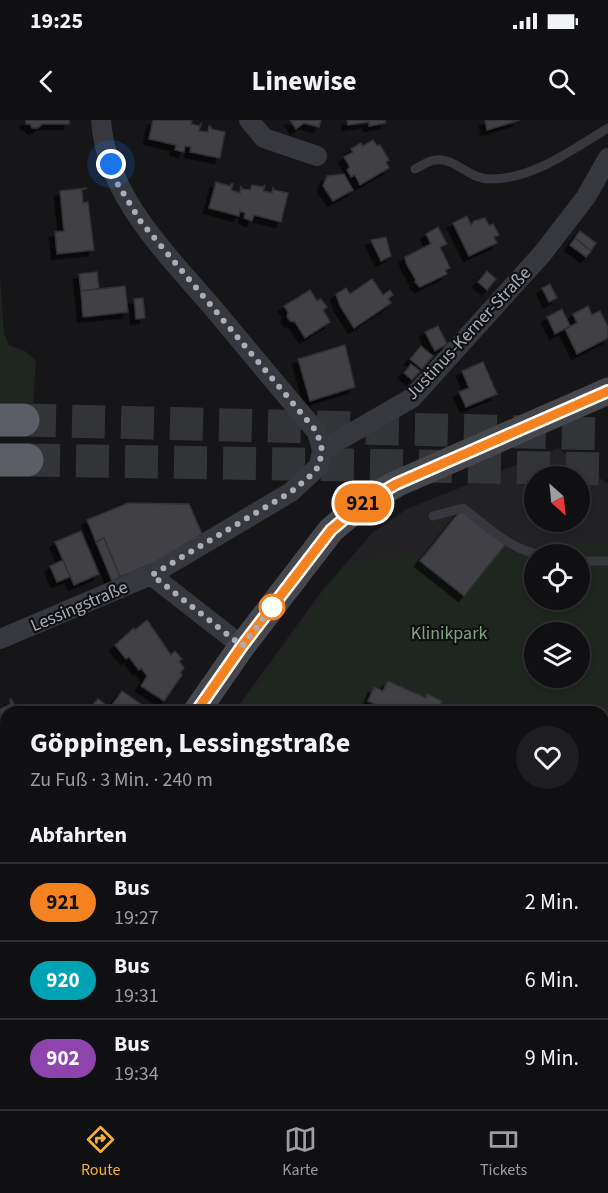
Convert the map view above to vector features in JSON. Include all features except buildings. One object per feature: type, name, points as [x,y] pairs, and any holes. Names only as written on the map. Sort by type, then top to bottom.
[{"type":"main road","points":[[200,706],[242,646],[331,530],[362,504],[396,484],[608,391]]},
{"type":"street","points":[[101,120],[102,139],[117,183],[141,222],[317,432],[322,450],[319,466],[291,492],[152,575],[242,646]]},
{"type":"street","points":[[249,120],[264,138],[317,156]]},
{"type":"street","name":"Justinus-Kerner-Straße","points":[[322,450],[412,398],[542,254],[586,197],[608,158]]},
{"type":"street","name":"Lessingstraße","points":[[0,639],[152,575]]},
{"type":"lane","points":[[415,168],[435,160],[452,162],[475,178],[492,179],[519,175],[554,160],[608,128]]},
{"type":"lane","points":[[433,516],[463,508],[506,543],[524,552]]},
{"type":"lane","points":[[590,561],[608,561]]},
{"type":"shaded area","name":"Klinikpark","points":[[558,448],[583,466],[524,466],[524,532],[590,532],[590,471],[608,484],[608,706],[238,706],[321,592],[372,533],[407,509]]},
{"type":"green space","points":[[0,275],[4,334],[9,345],[25,351],[36,361],[33,403],[0,403]]},
{"type":"green space","name":"Klinikpark","points":[[608,542],[608,706],[242,706],[342,569],[364,559],[524,548],[524,610],[590,610],[590,544],[579,544]]},
{"type":"tunnel","points":[[23,420],[608,434]]},
{"type":"tunnel","points":[[27,460],[608,469]]},
{"type":"bus line","name":"921","points":[[200,706],[242,646],[331,530],[362,504],[396,484],[608,391]]},
{"type":"route","points":[[111,164],[117,183],[141,222],[317,432],[322,450],[319,466],[310,476],[291,492],[152,575],[242,646],[272,607]]}]
